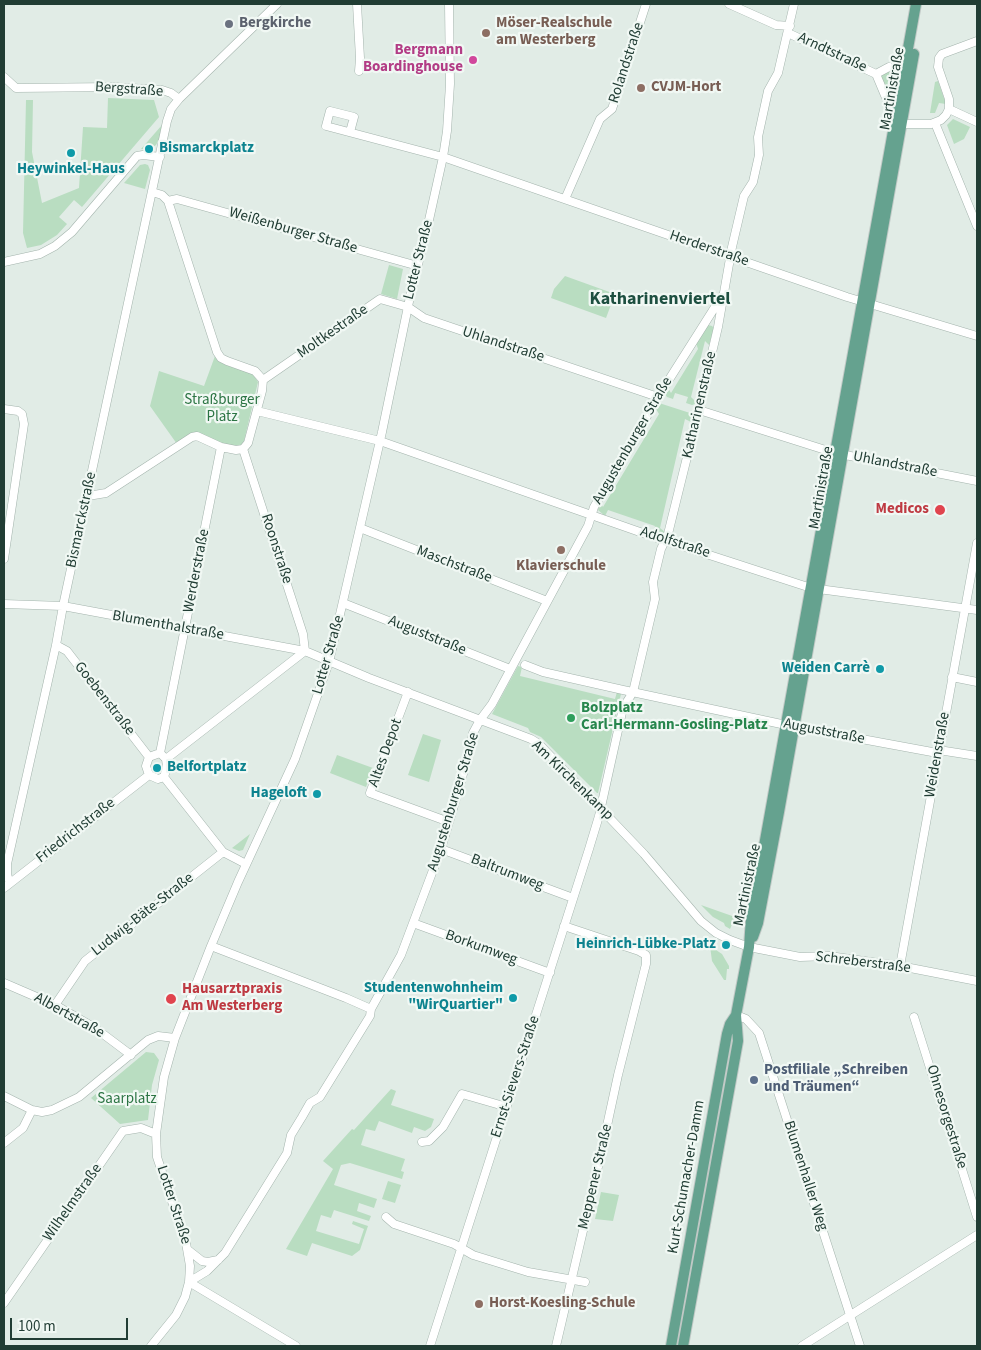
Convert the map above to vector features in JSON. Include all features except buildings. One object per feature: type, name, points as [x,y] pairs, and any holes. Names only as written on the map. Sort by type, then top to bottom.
[{"type":"main road","name":"Martinistraße","points":[[749,947],[758,923],[790,726],[867,302],[916,4]]},
{"type":"main road","name":"Martinistraße","points":[[898,121],[923,4]]},
{"type":"main road","name":"Kurt-Schumacher-Damm","points":[[683,1346],[738,1041],[736,1015],[749,947]]},
{"type":"main road","name":"Kurt-Schumacher-Damm","points":[[671,1346],[727,1034],[730,1024],[736,1015]]},
{"type":"street","name":"Bergstraße","points":[[4,77],[16,88],[162,90],[179,99],[277,4]]},
{"type":"street","points":[[357,4],[359,71]]},
{"type":"street","name":"Lotter Straße","points":[[151,1346],[176,1315],[185,1297],[189,1282],[190,1266],[188,1250],[161,1172],[158,1157],[156,1134],[161,1091],[175,1038],[211,946],[246,864],[295,759],[329,662],[443,157],[450,84],[449,4]]},
{"type":"street","name":"Rolandstraße","points":[[565,199],[600,119],[612,109],[646,4]]},
{"type":"street","name":"Arndtstraße","points":[[729,4],[776,26],[789,29],[876,74],[898,121]]},
{"type":"street","name":"Katharinenstraße","points":[[600,807],[623,708],[633,692],[654,598],[653,582],[661,549],[668,534],[699,410],[718,327],[744,196],[753,182],[759,155],[758,137],[768,91],[778,73],[794,4]]},
{"type":"street","points":[[898,121],[935,123],[946,115],[949,109],[949,99],[940,75],[938,63],[942,54],[977,41]]},
{"type":"street","name":"Arndtstraße","points":[[876,74],[889,67]]},
{"type":"street","points":[[4,262],[40,254],[55,246],[72,232],[137,156],[143,154],[160,157],[167,121],[171,109],[179,99]]},
{"type":"street","points":[[949,109],[977,122]]},
{"type":"street","points":[[935,123],[977,226]]},
{"type":"street","name":"Herderstraße","points":[[350,132],[443,157],[847,297],[977,336]]},
{"type":"street","name":"Bismarckstraße","points":[[7,885],[7,864],[56,645],[160,157]]},
{"type":"street","points":[[88,496],[106,493],[192,437],[197,436],[220,447],[236,450],[243,449],[248,443],[263,380],[256,371],[221,358],[217,352],[168,201],[162,195],[152,192]]},
{"type":"street","name":"Weißenburger Straße","points":[[168,201],[177,199],[418,266]]},
{"type":"street","name":"Augustenburger Straße","points":[[189,1282],[199,1277],[220,1260],[287,1153],[291,1135],[310,1103],[320,1097],[371,1013],[401,955],[441,848],[473,734],[480,720],[492,704],[588,526],[594,507],[658,397],[724,292]]},
{"type":"street","name":"Moltkestraße","points":[[263,380],[380,300],[408,307]]},
{"type":"street","name":"Uhlandstraße","points":[[408,307],[424,318],[658,397]]},
{"type":"street","points":[[706,322],[713,321],[718,327]]},
{"type":"street","points":[[4,409],[18,410],[22,414],[24,424],[4,559]]},
{"type":"street","name":"Uhlandstraße","points":[[699,410],[839,454],[977,481]]},
{"type":"street","name":"Adolfstraße","points":[[256,411],[380,441],[665,540],[815,589],[977,610]]},
{"type":"street","name":"Werderstraße","points":[[160,753],[220,447]]},
{"type":"street","name":"Roonstraße","points":[[243,449],[303,634],[305,651]]},
{"type":"street","name":"Maschstraße","points":[[360,528],[548,601]]},
{"type":"street","name":"Weidenstraße","points":[[900,966],[977,543]]},
{"type":"street","name":"Auguststraße","points":[[343,603],[510,669]]},
{"type":"street","name":"Blumenthalstraße","points":[[4,604],[63,606],[305,651],[329,662]]},
{"type":"street","name":"Goebenstraße","points":[[56,645],[67,651],[149,757]]},
{"type":"street","points":[[166,759],[305,651]]},
{"type":"street","name":"Am Kirchenkamp","points":[[329,662],[531,739],[539,744],[666,879],[701,921],[716,933],[749,947]]},
{"type":"street","name":"Auguststraße","points":[[525,665],[544,672],[790,726],[938,753],[945,750],[977,756]]},
{"type":"street","points":[[952,677],[977,682]]},
{"type":"street","name":"Altes Depot","points":[[408,692],[370,793],[449,822]]},
{"type":"street","points":[[160,753],[166,759],[167,767],[164,777],[158,779],[149,775],[146,766],[149,757],[160,753]]},
{"type":"street","name":"Friedrichstraße","points":[[7,885],[149,775]]},
{"type":"street","points":[[164,777],[223,852],[246,864]]},
{"type":"street","name":"Ernst-Sievers-Straße","points":[[430,1346],[550,973],[600,807]]},
{"type":"street","name":"Baltrumweg","points":[[441,848],[573,898]]},
{"type":"street","name":"Ludwig-Bäte-Straße","points":[[55,1005],[85,961],[223,852]]},
{"type":"street","name":"Borkumweg","points":[[413,923],[550,973]]},
{"type":"street","name":"Meppener Straße","points":[[556,1346],[646,964],[646,955],[639,951],[564,926]]},
{"type":"street","points":[[211,946],[346,998],[371,1013]]},
{"type":"street","name":"Schreberstraße","points":[[749,947],[800,957],[829,956],[900,966],[977,981]]},
{"type":"street","name":"Albertstraße","points":[[4,983],[55,1005],[95,1028],[131,1055]]},
{"type":"street","name":"Blumenhaller Weg","points":[[736,1015],[746,1019],[759,1033],[860,1346]]},
{"type":"street","name":"Ohnesorgestraße","points":[[914,1017],[977,1217]]},
{"type":"street","points":[[4,1096],[32,1110],[42,1112],[52,1110],[79,1098],[148,1040],[158,1036],[175,1038]]},
{"type":"street","points":[[422,1142],[429,1141],[442,1127],[462,1094],[507,1107]]},
{"type":"street","points":[[4,1143],[22,1128],[32,1110]]},
{"type":"street","name":"Wilhelmstraße","points":[[4,1303],[123,1131],[141,1128],[156,1134]]},
{"type":"street","points":[[386,1217],[394,1224],[454,1244],[473,1255],[528,1272],[585,1282]]},
{"type":"street","points":[[802,1346],[977,1235]]},
{"type":"street","points":[[188,1250],[202,1261],[220,1260]]},
{"type":"street","points":[[189,1282],[296,1346]]},
{"type":"green space","points":[[892,68],[887,91],[880,75]]},
{"type":"green space","points":[[938,81],[946,104],[939,103],[935,113],[930,113],[935,82]]},
{"type":"green space","points":[[108,98],[154,100],[159,117],[82,207],[74,200],[59,217],[67,224],[57,235],[41,245],[27,248],[23,233],[26,100],[33,100],[32,152],[42,203],[79,188],[83,127],[107,128]]},
{"type":"green space","points":[[953,119],[970,127],[964,139],[954,144],[947,125]]},
{"type":"green space","points":[[162,125],[156,145],[150,149],[141,149]]},
{"type":"green space","points":[[140,165],[148,165],[150,170],[145,189],[124,183]]},
{"type":"green space","points":[[389,265],[403,269],[397,299],[381,294]]},
{"type":"green space","points":[[565,276],[615,294],[606,318],[551,298],[554,289]]},
{"type":"green space","points":[[708,325],[714,328],[709,345],[705,341],[691,397],[695,404],[686,403],[688,397],[675,393],[673,399],[667,397],[665,394],[668,388],[671,393],[698,349],[696,343]]},
{"type":"green space","name":"Straßburger Platz","points":[[215,356],[218,361],[226,365],[253,374],[258,382],[244,441],[241,445],[236,446],[222,444],[198,433],[177,444],[150,406],[159,371],[204,386]]},
{"type":"green space","points":[[659,403],[690,413],[692,416],[691,422],[685,419],[660,528],[665,532],[658,536],[653,533],[655,526],[608,510],[605,516],[598,510],[600,502],[603,507],[659,414],[656,409]]},
{"type":"green space","points":[[518,666],[522,667],[520,676],[615,699],[617,692],[621,694],[598,793],[541,737],[530,732],[528,728],[492,714]]},
{"type":"green space","points":[[423,734],[441,740],[429,782],[408,775]]},
{"type":"green space","points":[[337,755],[373,768],[366,787],[330,773]]},
{"type":"green space","points":[[250,834],[243,850],[239,851],[232,848]]},
{"type":"green space","points":[[701,905],[735,917],[730,929],[713,917]]},
{"type":"green space","points":[[710,946],[722,954],[729,966],[726,980],[724,980],[712,961]]},
{"type":"green space","name":"Saarplatz","points":[[146,1052],[154,1053],[159,1060],[152,1085],[148,1120],[120,1124],[91,1098]]},
{"type":"green space","points":[[391,1089],[396,1091],[391,1105],[434,1119],[431,1127],[425,1131],[414,1127],[412,1133],[379,1121],[375,1131],[366,1129],[361,1145],[405,1159],[401,1171],[404,1172],[402,1179],[350,1163],[341,1165],[334,1185],[377,1199],[374,1208],[359,1203],[357,1211],[371,1216],[369,1221],[334,1210],[331,1218],[321,1215],[316,1231],[359,1244],[364,1229],[352,1224],[353,1221],[368,1226],[360,1250],[352,1256],[312,1243],[307,1256],[286,1249],[333,1169],[323,1161]]},
{"type":"green space","points":[[388,1181],[401,1185],[395,1203],[382,1199]]},
{"type":"green space","points":[[601,1192],[619,1195],[613,1221],[595,1219]]},
{"type":"place","name":"Bergkirche","points":[[229,24]]},
{"type":"place","name":"Möser-Realschule am Westerberg","points":[[486,33]]},
{"type":"place","name":"Bergmann Boardinghouse","points":[[473,60]]},
{"type":"place","name":"CVJM-Hort","points":[[641,88]]},
{"type":"place","name":"Bismarckplatz","points":[[149,149]]},
{"type":"place","name":"Heywinkel-Haus","points":[[71,153]]},
{"type":"place","name":"Medicos","points":[[940,510]]},
{"type":"place","name":"Klavierschule","points":[[561,550]]},
{"type":"place","name":"Weiden Carrè","points":[[880,669]]},
{"type":"place","name":"Bolzplatz Carl-Hermann-Gosling-Platz","points":[[571,718]]},
{"type":"place","name":"Belfortplatz","points":[[157,768]]},
{"type":"place","name":"Hageloft","points":[[317,794]]},
{"type":"place","name":"Heinrich-Lübke-Platz","points":[[726,945]]},
{"type":"place","name":"Studentenwohnheim \"WirQuartier\"","points":[[513,998]]},
{"type":"place","name":"Hausarztpraxis Am Westerberg","points":[[171,999]]},
{"type":"place","name":"Postfiliale „Schreiben und Träumen“","points":[[754,1080]]},
{"type":"place","name":"Horst-Koesling-Schule","points":[[479,1304]]},
{"type":"district","name":"Katharinenviertel","points":[[660,300]]}]
